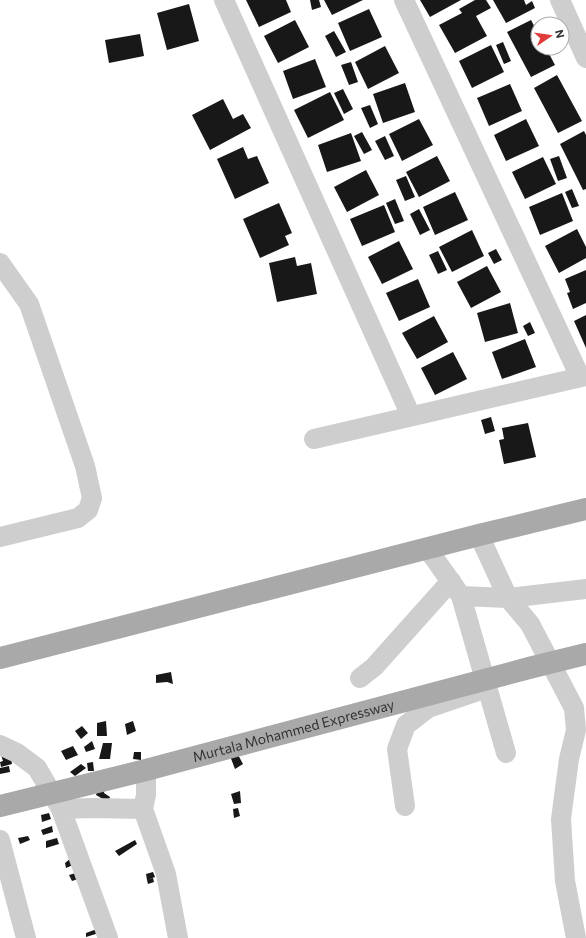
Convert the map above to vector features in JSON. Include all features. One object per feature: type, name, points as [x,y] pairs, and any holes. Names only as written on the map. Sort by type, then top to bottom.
[{"type":"main road","points":[[0,658],[427,548],[586,509]]},
{"type":"main road","name":"Murtala Mohammed Expressway","points":[[0,806],[56,801],[146,770],[487,684],[551,662],[586,654]]},
{"type":"street","points":[[224,0],[411,416]]},
{"type":"street","points":[[314,438],[583,376],[404,0]]},
{"type":"street","points":[[560,0],[586,58]]},
{"type":"street","points":[[0,263],[29,304],[85,466],[92,498],[88,510],[78,518],[0,536]]},
{"type":"street","points":[[479,535],[508,598],[530,624],[574,708],[578,759],[561,819],[565,881],[576,938]]},
{"type":"street","points":[[427,548],[456,588],[487,684],[506,753]]},
{"type":"street","points":[[456,588],[508,598],[586,589]]},
{"type":"street","points":[[360,678],[374,667],[456,588]]},
{"type":"street","points":[[405,806],[397,748],[406,725],[428,708],[487,684]]},
{"type":"street","points":[[0,745],[17,753],[37,768],[56,801],[108,938]]},
{"type":"street","points":[[146,770],[146,795],[143,809],[166,874],[178,938]]},
{"type":"street","points":[[56,801],[92,808],[143,809]]},
{"type":"street","points":[[0,840],[26,938]]},
{"type":"building","points":[[246,0],[286,0],[291,12],[259,27]]},
{"type":"building","points":[[310,0],[319,0],[321,7],[312,10]]},
{"type":"building","points":[[324,0],[363,0],[332,15]]},
{"type":"building","points":[[420,0],[461,0],[430,17]]},
{"type":"building","points":[[475,0],[486,0],[491,8],[476,16],[487,36],[455,53],[439,25],[462,13],[459,9]]},
{"type":"building","points":[[493,0],[524,0],[526,5],[532,1],[535,8],[506,23]]},
{"type":"building","points":[[189,4],[199,41],[167,50],[157,13]]},
{"type":"building","points":[[369,9],[382,37],[350,51],[338,23]]},
{"type":"building","points":[[295,20],[309,47],[278,63],[264,36]]},
{"type":"building","points":[[530,20],[530,56],[550,56],[555,65],[531,77],[507,32]]},
{"type":"building","points":[[334,31],[346,52],[336,57],[325,36]]},
{"type":"building","points":[[140,34],[144,56],[109,63],[105,40]]},
{"type":"building","points":[[503,42],[511,61],[504,64],[496,45]]},
{"type":"building","points":[[491,45],[504,72],[472,88],[459,61]]},
{"type":"building","points":[[385,46],[399,73],[368,89],[355,62]]},
{"type":"building","points":[[315,59],[326,87],[293,99],[283,71]]},
{"type":"building","points":[[351,62],[358,82],[349,85],[341,65]]},
{"type":"building","points":[[557,75],[582,121],[558,133],[534,88]]},
{"type":"building","points":[[405,83],[415,112],[383,123],[373,94]]},
{"type":"building","points":[[510,84],[522,111],[489,126],[477,98]]},
{"type":"building","points":[[343,89],[353,109],[344,114],[334,93]]},
{"type":"building","points":[[330,92],[344,120],[308,138],[294,110]]},
{"type":"building","points":[[223,99],[233,119],[243,114],[251,128],[210,150],[192,115]]},
{"type":"building","points":[[370,105],[378,124],[370,128],[361,108]]},
{"type":"building","points":[[419,119],[433,145],[402,161],[389,134]]},
{"type":"building","points":[[526,119],[539,146],[506,161],[494,135]]},
{"type":"building","points":[[584,131],[586,135],[586,189],[583,190],[560,144]]},
{"type":"building","points":[[362,132],[372,150],[364,154],[354,136]]},
{"type":"building","points":[[351,133],[361,161],[327,172],[318,145]]},
{"type":"building","points":[[385,136],[394,156],[385,160],[375,141]]},
{"type":"building","points":[[243,147],[248,159],[257,156],[269,183],[235,199],[217,159]]},
{"type":"building","points":[[437,156],[450,181],[419,197],[406,172]]},
{"type":"building","points":[[559,156],[567,178],[558,181],[550,159]]},
{"type":"building","points":[[543,157],[556,184],[525,199],[512,172]]},
{"type":"building","points":[[366,170],[379,195],[347,212],[334,187]]},
{"type":"building","points":[[406,176],[415,197],[405,201],[396,180]]},
{"type":"building","points":[[572,189],[579,206],[572,208],[565,192]]},
{"type":"building","points":[[455,192],[468,220],[435,235],[423,207]]},
{"type":"building","points":[[562,193],[573,221],[540,235],[529,207]]},
{"type":"building","points":[[395,199],[404,221],[395,224],[386,203]]},
{"type":"building","points":[[279,203],[292,233],[285,236],[289,245],[260,258],[243,219]]},
{"type":"building","points":[[384,205],[395,232],[362,246],[350,219]]},
{"type":"building","points":[[419,209],[430,230],[420,235],[410,214]]},
{"type":"building","points":[[577,229],[586,247],[586,258],[559,273],[545,246]]},
{"type":"building","points":[[472,230],[484,256],[452,272],[439,247]]},
{"type":"building","points":[[399,241],[413,269],[382,284],[368,257]]},
{"type":"building","points":[[496,249],[502,260],[494,264],[488,253]]},
{"type":"building","points":[[438,251],[447,270],[438,274],[429,255]]},
{"type":"building","points":[[295,257],[297,266],[311,263],[317,294],[277,302],[269,263]]},
{"type":"building","points":[[487,266],[501,292],[471,308],[457,282]]},
{"type":"building","points":[[586,270],[586,303],[573,309],[567,293],[570,292],[565,279]]},
{"type":"building","points":[[418,279],[430,307],[399,321],[386,293]]},
{"type":"building","points":[[510,303],[518,333],[485,342],[477,313]]},
{"type":"building","points":[[586,315],[586,348],[574,321]]},
{"type":"building","points":[[434,316],[448,342],[417,359],[402,333]]},
{"type":"building","points":[[530,322],[535,333],[528,336],[523,326]]},
{"type":"building","points":[[525,339],[536,367],[502,379],[492,352]]},
{"type":"building","points":[[453,352],[467,379],[435,395],[421,368]]},
{"type":"building","points":[[491,417],[495,431],[485,434],[481,420]]},
{"type":"building","points":[[528,423],[536,457],[504,464],[499,440],[504,439],[502,428]]},
{"type":"building","points":[[171,672],[173,684],[167,682],[156,683],[156,675]]},
{"type":"building","points":[[106,721],[107,736],[97,736],[97,723]]},
{"type":"building","points":[[133,721],[136,731],[127,735],[125,724]]},
{"type":"building","points":[[82,726],[88,733],[81,739],[75,731]]},
{"type":"building","points":[[92,741],[95,749],[86,752],[84,747]]},
{"type":"building","points":[[103,743],[112,743],[110,759],[99,759]]},
{"type":"building","points":[[73,746],[78,755],[66,760],[61,751]]},
{"type":"building","points":[[10,752],[12,764],[1,767],[0,762],[3,761],[1,755]]},
{"type":"building","points":[[134,752],[141,752],[141,760],[133,759]]},
{"type":"building","points":[[237,753],[243,764],[235,769],[230,756]]},
{"type":"building","points":[[93,762],[94,771],[88,771],[87,763]]},
{"type":"building","points":[[81,764],[86,768],[75,776],[70,772]]},
{"type":"building","points":[[9,766],[10,772],[0,774],[0,768]]},
{"type":"building","points":[[99,784],[105,787],[104,793],[110,797],[108,802],[96,795]]},
{"type":"building","points":[[240,791],[241,803],[234,804],[231,794]]},
{"type":"building","points":[[238,808],[240,816],[234,818],[233,809]]},
{"type":"building","points":[[49,813],[51,819],[42,822],[41,815]]},
{"type":"building","points":[[52,826],[53,832],[43,835],[41,830]]},
{"type":"building","points":[[28,836],[30,840],[20,844],[18,838]]},
{"type":"building","points":[[57,838],[59,844],[46,848],[46,841]]},
{"type":"building","points":[[135,840],[137,844],[119,856],[115,851]]},
{"type":"building","points":[[71,858],[73,865],[66,868],[65,863]]},
{"type":"building","points":[[79,872],[81,878],[72,881],[69,875]]},
{"type":"building","points":[[153,872],[155,877],[147,880],[146,874]]},
{"type":"building","points":[[153,878],[154,882],[148,884],[147,880]]},
{"type":"building","points":[[97,929],[99,933],[86,937],[86,933]]}]
